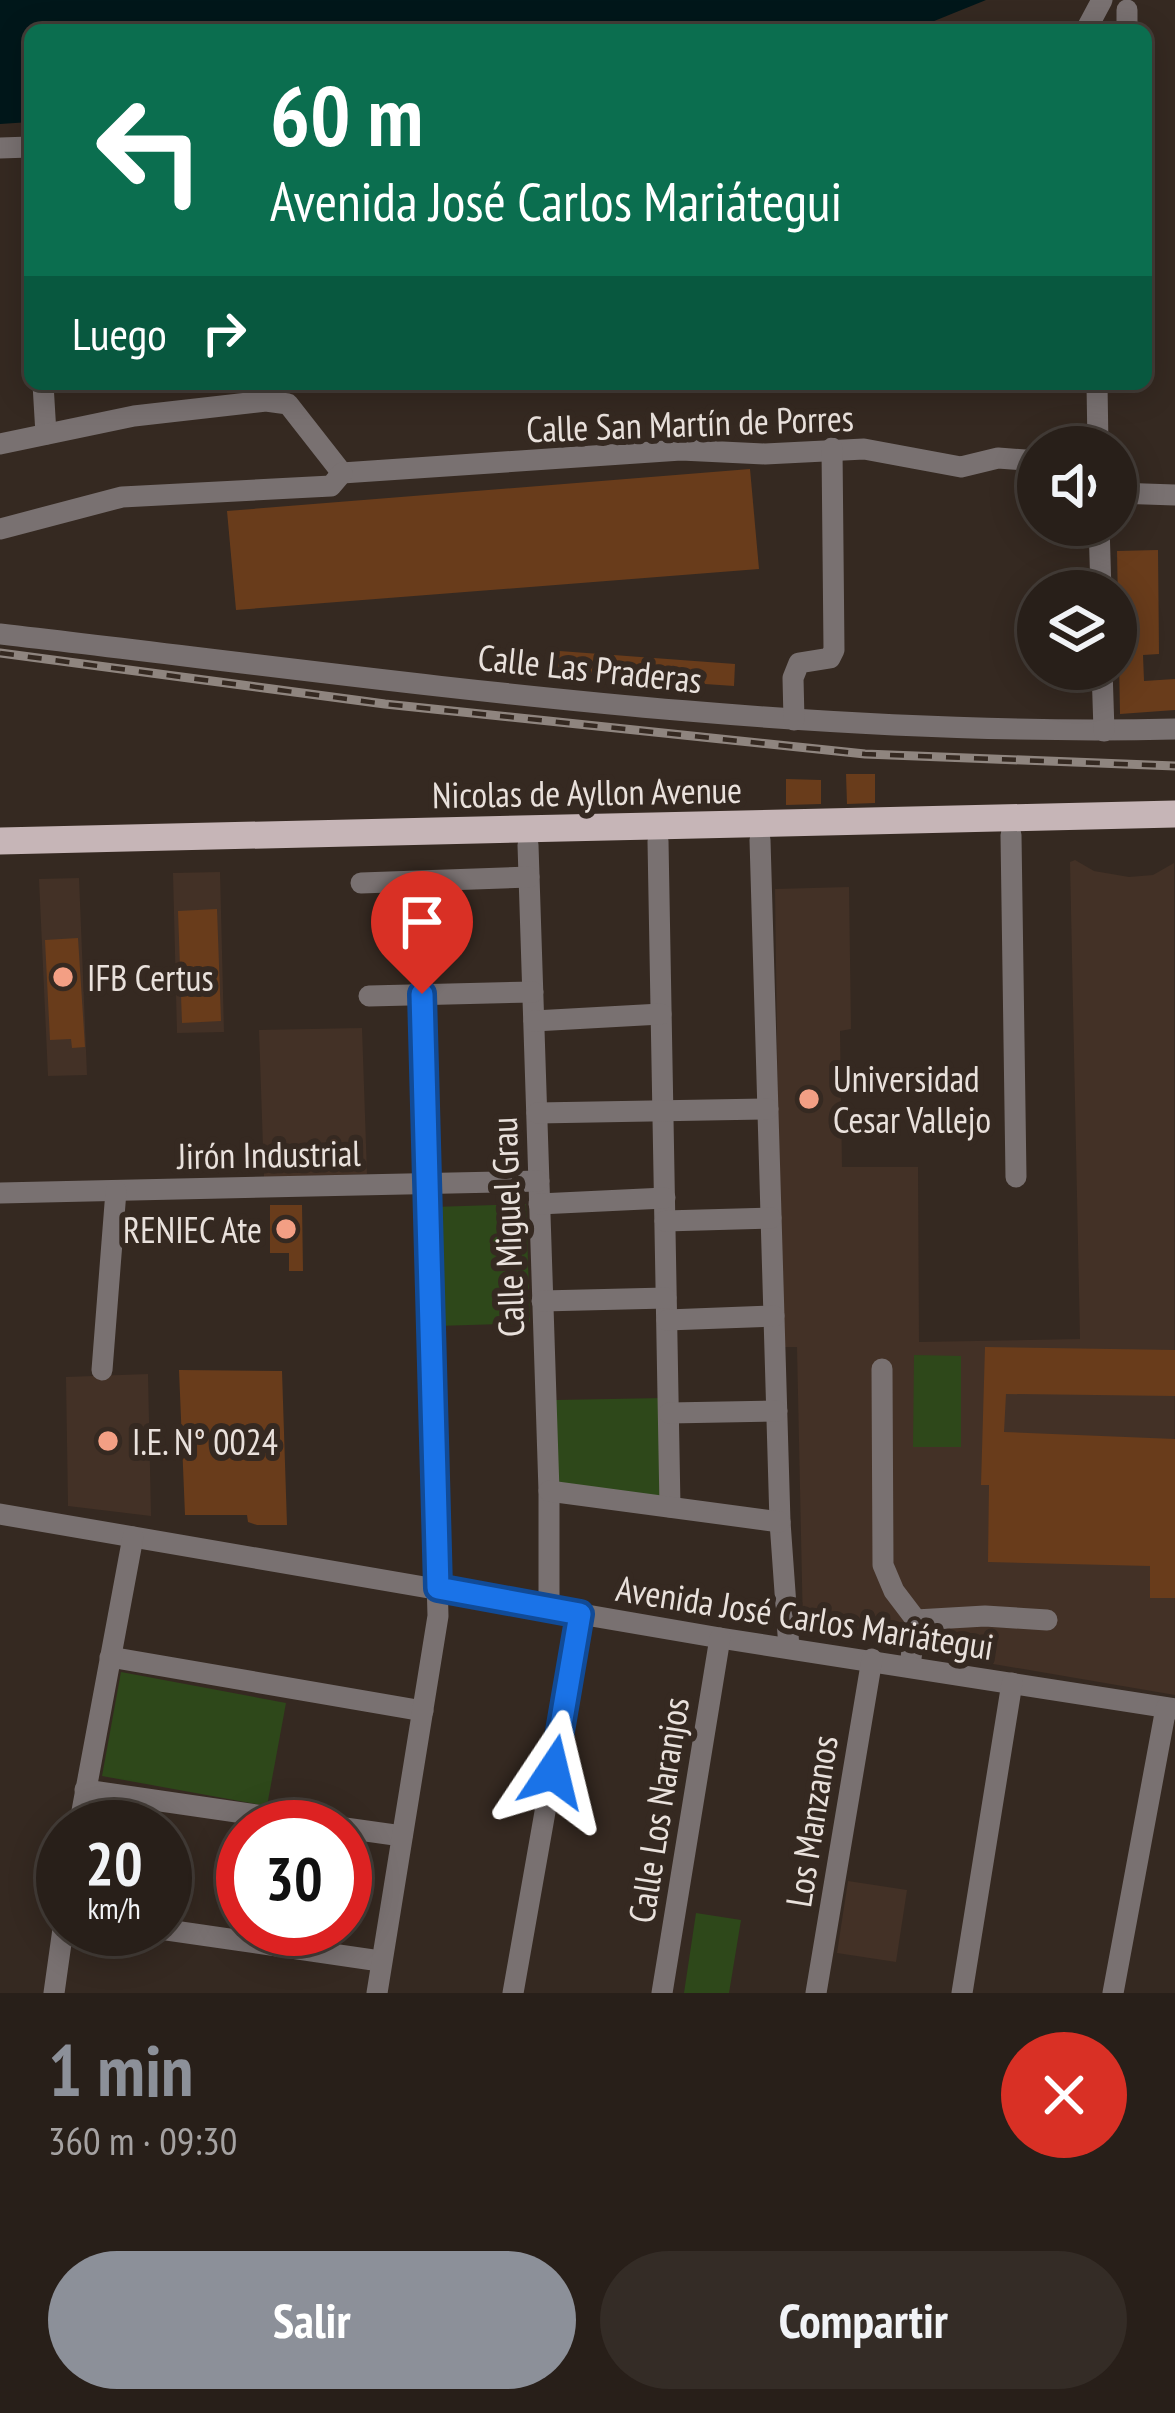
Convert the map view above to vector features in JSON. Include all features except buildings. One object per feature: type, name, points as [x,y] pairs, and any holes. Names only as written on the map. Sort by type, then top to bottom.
[{"type":"main road","name":"Nicolas de Ayllon Avenue","points":[[0,841],[1175,814]]},
{"type":"main road","name":"Nicolas de Ayllon Avenue","points":[[0,856],[1175,832]]},
{"type":"street","points":[[43,390],[46,434]]},
{"type":"street","points":[[1097,390],[1098,426]]},
{"type":"street","points":[[0,444],[134,416],[266,401],[288,404],[343,473]]},
{"type":"street","points":[[794,720],[793,678],[799,663],[830,658],[834,650],[832,448]]},
{"type":"street","name":"Calle San Martín de Porres","points":[[0,529],[122,497],[331,486],[343,473],[681,450],[765,454],[864,449],[961,467],[998,458],[1017,459]]},
{"type":"street","points":[[1137,494],[1175,496]]},
{"type":"street","name":"Calle Las Praderas","points":[[0,634],[483,690],[794,720],[1104,731],[1175,729]]},
{"type":"street","points":[[1103,690],[1104,731]]},
{"type":"street","points":[[1011,835],[1016,1177]]},
{"type":"street","points":[[760,840],[780,1522],[790,1648]]},
{"type":"street","points":[[658,841],[670,1507]]},
{"type":"street","name":"Calle Miguel Grau","points":[[528,845],[549,1608]]},
{"type":"street","points":[[361,884],[529,878]]},
{"type":"street","points":[[369,996],[533,992]]},
{"type":"street","points":[[377,1993],[438,1616],[422,994]]},
{"type":"street","points":[[534,1021],[661,1014]]},
{"type":"street","points":[[537,1113],[768,1109]]},
{"type":"street","name":"Jirón Industrial","points":[[0,1193],[538,1181]]},
{"type":"street","points":[[102,1370],[116,1191]]},
{"type":"street","points":[[539,1204],[771,1218]]},
{"type":"street","points":[[542,1301],[774,1316]]},
{"type":"street","points":[[882,1370],[883,1565],[916,1620],[910,1666]]},
{"type":"street","points":[[669,1413],[777,1411]]},
{"type":"street","points":[[549,1492],[780,1522]]},
{"type":"street","name":"Avenida José Carlos Mariátegui","points":[[0,1514],[720,1638],[1171,1709]]},
{"type":"street","points":[[83,1800],[133,1537]]},
{"type":"street","points":[[513,1993],[580,1614]]},
{"type":"street","points":[[916,1620],[985,1616],[1047,1620]]},
{"type":"street","name":"Calle Los Naranjos","points":[[662,1993],[720,1638]]},
{"type":"street","points":[[110,1657],[423,1711]]},
{"type":"street","name":"Los Manzanos","points":[[816,1993],[872,1659]]},
{"type":"street","points":[[962,1993],[1012,1683]]},
{"type":"street","points":[[1113,1993],[1171,1709]]},
{"type":"street","points":[[85,1790],[216,1809]]},
{"type":"street","points":[[372,1832],[402,1836]]},
{"type":"street","points":[[192,1934],[380,1961]]},
{"type":"street","points":[[54,1993],[59,1956]]},
{"type":"shaded area","points":[[1075,860],[1094,871],[1129,877],[1153,875],[1174,863],[1175,1695],[929,1653],[924,1641],[906,1638],[899,1646],[803,1629],[797,1347],[781,1347],[775,889],[849,887],[851,1029],[840,1031],[842,1167],[918,1167],[919,1342],[1080,1339],[1070,862]]},
{"type":"shaded area","points":[[220,872],[224,1032],[177,1033],[173,873]]},
{"type":"shaded area","name":"IFB Certus","points":[[79,878],[87,1075],[48,1076],[39,879]]},
{"type":"shaded area","points":[[362,1028],[367,1174],[264,1177],[259,1030]]},
{"type":"shaded area","name":"I.E. N° 0024","points":[[148,1374],[151,1516],[68,1506],[66,1377]]},
{"type":"shaded area","points":[[848,1881],[907,1890],[896,1962],[837,1953]]},
{"type":"green space","points":[[526,1204],[530,1323],[437,1326],[433,1207]]},
{"type":"green space","points":[[914,1355],[961,1356],[961,1447],[913,1447]]},
{"type":"green space","points":[[665,1398],[666,1502],[556,1490],[555,1400]]},
{"type":"green space","points":[[121,1672],[286,1703],[268,1800],[234,1800],[102,1776]]},
{"type":"green space","points":[[696,1913],[741,1920],[729,1993],[684,1993]]},
{"type":"water","points":[[0,0],[986,0],[927,24],[24,24],[24,122],[0,124]]},
{"type":"railway","points":[[0,653],[385,704],[865,754],[1175,766]]},
{"type":"place","name":"IFB Certus","points":[[63,977]]},
{"type":"place","name":"Universidad Cesar Vallejo","points":[[809,1099]]},
{"type":"place","name":"RENIEC Ate","points":[[286,1229]]},
{"type":"place","name":"I.E. N° 0024","points":[[108,1441]]},
{"type":"route","points":[[422,994],[438,1588],[580,1614],[553,1772]]}]
